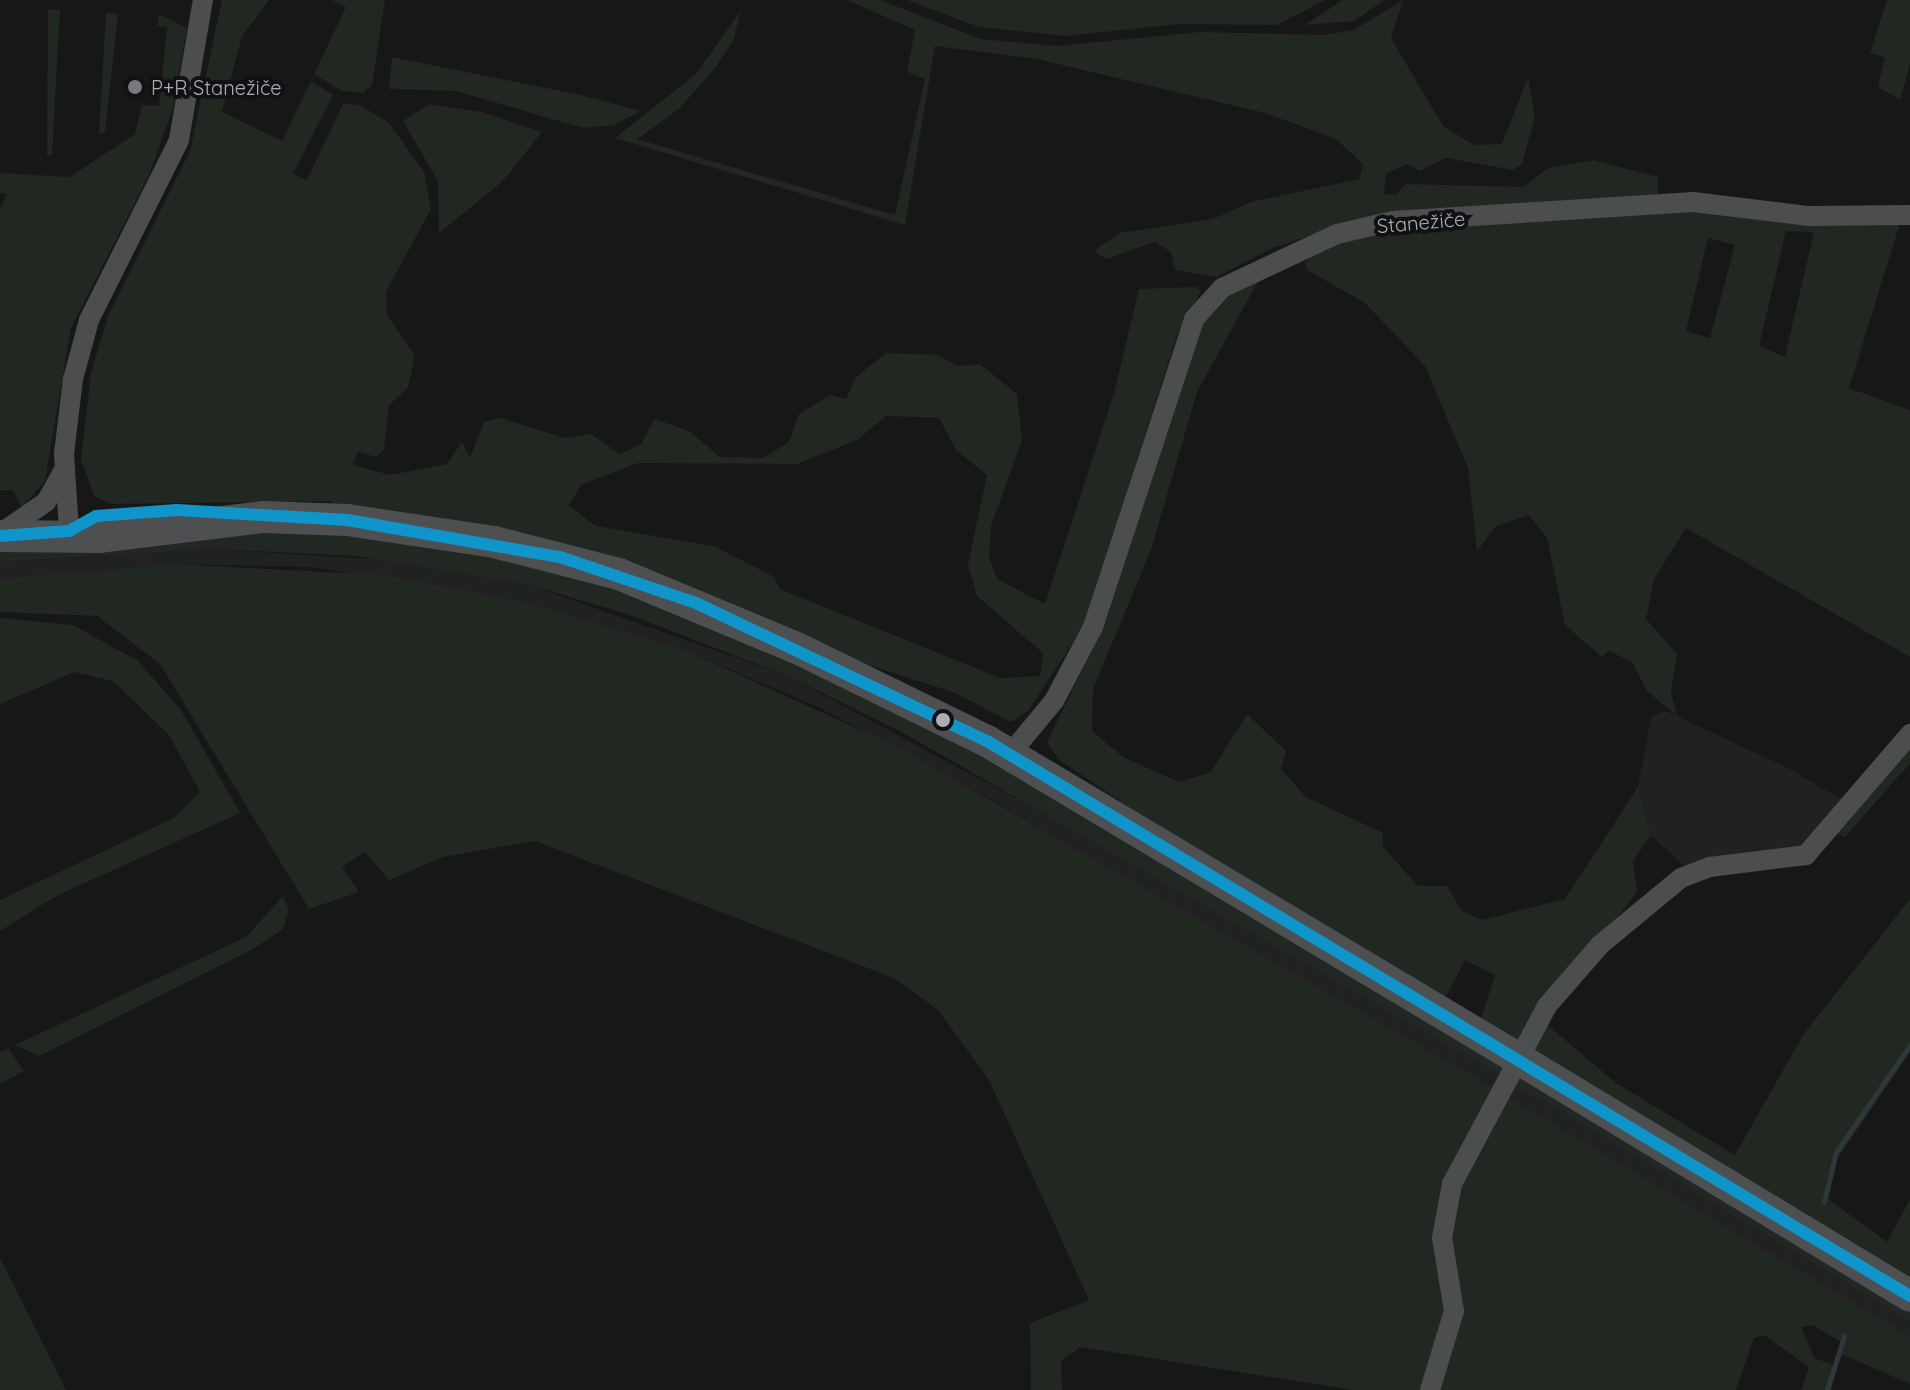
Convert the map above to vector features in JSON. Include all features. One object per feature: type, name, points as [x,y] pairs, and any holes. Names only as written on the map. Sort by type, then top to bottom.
[{"type":"main road","points":[[0,535],[69,531],[98,537],[264,517],[431,531],[619,574],[797,648],[1010,754],[1910,1296]]},
{"type":"street","points":[[69,531],[64,469],[73,379],[89,320],[179,140],[206,2]]},
{"type":"street","name":"Stanežiče","points":[[1010,754],[1054,701],[1093,627],[1194,319],[1222,288],[1337,234],[1393,221],[1693,202],[1809,216],[1910,215]]},
{"type":"street","points":[[0,535],[46,502],[64,469]]},
{"type":"street","points":[[1430,1390],[1454,1311],[1442,1238],[1452,1184],[1547,1006],[1600,945],[1681,878],[1710,867],[1806,855],[1910,734]]},
{"type":"shaded area","points":[[222,0],[269,0],[242,36],[222,112],[282,141],[311,81],[333,95],[293,174],[307,180],[343,104],[360,105],[389,123],[424,172],[431,209],[386,292],[387,315],[415,356],[408,388],[389,405],[384,449],[377,457],[358,452],[353,465],[390,475],[447,464],[462,442],[470,458],[484,422],[500,418],[565,438],[591,434],[620,454],[641,444],[655,419],[689,431],[720,457],[763,458],[789,442],[799,414],[830,395],[846,399],[856,377],[886,353],[938,355],[958,366],[980,364],[1017,394],[1022,440],[991,526],[989,557],[997,579],[1045,604],[1114,393],[1139,289],[1196,287],[1201,291],[1176,338],[1084,626],[1028,711],[1011,722],[953,692],[865,664],[756,616],[333,509],[332,501],[111,504],[94,496],[81,459],[91,373],[108,316],[190,151]],"holes":[[[886,416],[939,418],[956,450],[987,475],[968,565],[977,596],[1043,653],[1040,676],[1000,678],[780,589],[774,577],[714,546],[596,526],[569,506],[581,485],[638,463],[797,464],[857,440]]]},
{"type":"shaded area","points":[[332,0],[385,0],[372,85],[363,93],[342,91],[314,74],[346,7]]},
{"type":"shaded area","points":[[847,0],[880,0],[981,39],[1057,46],[1200,32],[1324,35],[1354,30],[1403,0],[1391,38],[1443,126],[1474,145],[1502,144],[1528,77],[1535,117],[1522,164],[1513,170],[1446,158],[1420,171],[1406,164],[1386,174],[1384,194],[1396,195],[1406,184],[1523,187],[1548,168],[1593,160],[1658,177],[1658,197],[1366,218],[1272,248],[1217,277],[1175,270],[1171,252],[1155,242],[1106,259],[1094,251],[1119,233],[1213,219],[1251,202],[1359,179],[1363,164],[1336,139],[1265,113],[1037,59],[935,46],[905,225],[615,138],[697,73],[741,10],[734,39],[715,68],[679,109],[637,139],[895,215],[925,79],[907,72],[915,30]]},
{"type":"shaded area","points":[[907,0],[1325,0],[1277,25],[1179,24],[1066,36],[979,27]]},
{"type":"shaded area","points":[[1343,0],[1384,0],[1354,21],[1305,25]]},
{"type":"shaded area","points":[[1887,0],[1910,0],[1910,63],[1900,100],[1878,87],[1885,58],[1870,53]]},
{"type":"shaded area","points":[[48,9],[60,10],[52,155],[47,155]]},
{"type":"shaded area","points":[[106,13],[118,14],[105,133],[99,133]]},
{"type":"shaded area","points":[[159,14],[187,28],[173,108],[149,175],[71,328],[45,481],[22,508],[13,490],[0,491],[0,210],[7,194],[0,193],[0,173],[70,177],[135,134],[142,105],[159,106],[167,27],[157,26]]},
{"type":"shaded area","points":[[392,57],[581,95],[641,111],[614,125],[583,128],[456,91],[389,89]]},
{"type":"shaded area","points":[[429,104],[482,112],[542,132],[502,182],[439,233],[438,181],[403,121]]},
{"type":"shaded area","points":[[1679,209],[1900,223],[1849,388],[1910,410],[1910,657],[1686,528],[1654,579],[1646,619],[1677,654],[1671,692],[1677,716],[1647,691],[1632,662],[1609,651],[1602,657],[1565,625],[1547,538],[1529,515],[1496,526],[1477,551],[1468,468],[1425,366],[1365,303],[1307,270],[1305,262],[1323,247],[1417,225]],"holes":[[[1786,231],[1814,232],[1785,357],[1759,346]],[[1708,238],[1735,245],[1710,338],[1686,331]]]},
{"type":"shaded area","points":[[1260,278],[1197,392],[1151,550],[1093,689],[1092,731],[1123,757],[1179,782],[1211,772],[1247,714],[1286,751],[1281,769],[1306,797],[1383,833],[1383,847],[1418,886],[1447,886],[1462,911],[1482,920],[1565,899],[1638,787],[1651,835],[1633,861],[1637,892],[1518,1043],[1481,1018],[1495,975],[1465,960],[1447,995],[1435,995],[1194,851],[1058,759],[1047,742],[1090,654],[1199,329],[1227,293]]},
{"type":"shaded area","points":[[289,528],[445,543],[670,604],[969,746],[1507,1065],[1500,1075],[903,733],[788,676],[627,614],[529,585],[356,556],[211,549],[0,562],[0,550]]},
{"type":"shaded area","points":[[211,549],[406,561],[529,585],[788,676],[1112,850],[1672,1174],[1910,1321],[1910,1336],[986,796],[820,708],[683,649],[527,602],[312,567],[175,564],[0,578],[0,562]]},
{"type":"shaded area","points":[[175,564],[385,575],[527,602],[683,649],[902,749],[1492,1087],[1448,1175],[1448,1299],[1423,1390],[1354,1390],[1080,1347],[1061,1361],[1062,1390],[1031,1390],[1030,1323],[1089,1300],[989,1080],[938,1010],[894,978],[535,841],[443,857],[389,880],[365,852],[342,867],[359,892],[309,909],[160,664],[97,616],[0,612],[0,578]]},
{"type":"shaded area","points":[[0,618],[73,625],[138,661],[181,710],[240,813],[58,895],[0,931],[0,900],[174,818],[200,792],[169,735],[113,681],[74,672],[0,704]]},
{"type":"shaded area","points":[[1666,711],[1788,768],[1844,801],[1801,849],[1686,868],[1651,835],[1638,787],[1651,716]]},
{"type":"shaded area","points":[[1910,744],[1910,763],[1845,837],[1835,833]]},
{"type":"shaded area","points":[[283,896],[289,910],[283,929],[253,949],[39,1056],[15,1045],[246,937]]},
{"type":"shaded area","points":[[1910,899],[1910,1052],[1837,1159],[1824,1196],[1887,1242],[1910,1199],[1910,1284],[1531,1051],[1544,1022],[1616,1083],[1735,1155],[1803,1035]]},
{"type":"shaded area","points":[[8,1048],[24,1071],[0,1084],[0,1052]]},
{"type":"shaded area","points":[[1519,1072],[1910,1308],[1910,1321],[1514,1084]]},
{"type":"shaded area","points":[[1506,1096],[1910,1336],[1910,1384],[1841,1354],[1841,1342],[1813,1325],[1801,1327],[1814,1358],[1836,1366],[1831,1390],[1801,1390],[1809,1367],[1764,1335],[1754,1338],[1736,1390],[1436,1390],[1459,1327],[1447,1243],[1451,1203]]},
{"type":"shaded area","points":[[0,1258],[66,1390],[0,1390]]},
{"type":"waterway","points":[[1824,1202],[1836,1152],[1910,1045]]},
{"type":"waterway","points":[[1827,1390],[1844,1336]]},
{"type":"transit line","points":[[0,536],[69,531],[96,516],[177,510],[347,520],[560,557],[696,603],[987,741],[1910,1296]]},
{"type":"place","name":"P+R Stanežiče","points":[[135,87]]}]
